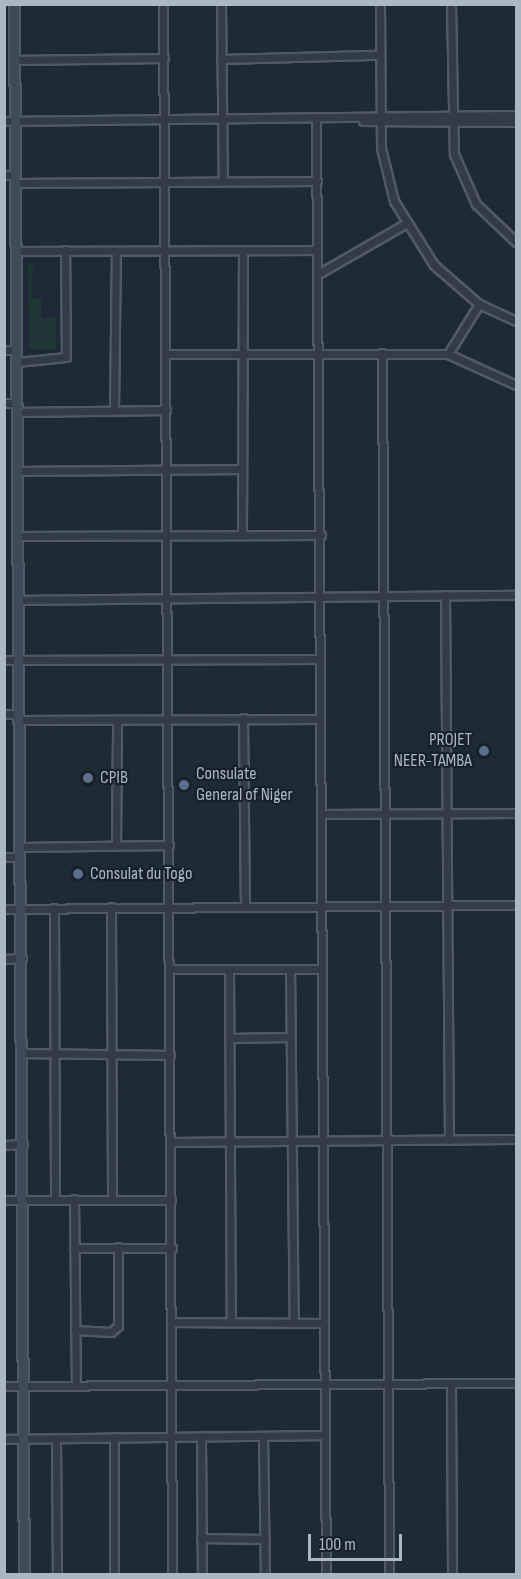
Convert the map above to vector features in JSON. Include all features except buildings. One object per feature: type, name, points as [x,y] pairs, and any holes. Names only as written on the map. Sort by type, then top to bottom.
[{"type":"main road","points":[[14,4],[14,60],[10,121],[15,179],[17,350],[24,1575]]},
{"type":"street","points":[[163,4],[172,1248],[172,1575]]},
{"type":"street","points":[[221,4],[223,181]]},
{"type":"street","points":[[380,4],[380,119],[386,175],[405,224],[434,265],[478,304],[516,321]]},
{"type":"street","points":[[451,4],[451,119],[462,179],[487,217],[516,243]]},
{"type":"street","points":[[221,59],[379,55]]},
{"type":"street","points":[[14,60],[164,58]]},
{"type":"street","points":[[10,121],[224,122],[516,116]]},
{"type":"street","points":[[451,119],[516,122]]},
{"type":"street","points":[[316,121],[321,535],[319,596],[326,1575]]},
{"type":"street","points":[[4,175],[15,179],[318,182]]},
{"type":"street","points":[[318,274],[405,224]]},
{"type":"street","points":[[17,362],[66,357],[65,250]]},
{"type":"street","points":[[16,251],[318,250]]},
{"type":"street","points":[[114,410],[116,251]]},
{"type":"street","points":[[242,534],[243,251]]},
{"type":"street","points":[[448,354],[478,304]]},
{"type":"street","points":[[4,350],[17,350]]},
{"type":"street","points":[[382,353],[383,905],[387,1140],[389,1575]]},
{"type":"street","points":[[165,354],[448,354],[516,385]]},
{"type":"street","points":[[4,403],[17,407],[166,410]]},
{"type":"street","points":[[17,471],[242,469]]},
{"type":"street","points":[[17,536],[321,535]]},
{"type":"street","points":[[445,595],[449,1140]]},
{"type":"street","points":[[17,600],[516,595]]},
{"type":"street","points":[[4,660],[320,659]]},
{"type":"street","points":[[4,714],[19,717],[117,720],[320,719]]},
{"type":"street","points":[[243,718],[245,907]]},
{"type":"street","points":[[116,845],[117,720]]},
{"type":"street","points":[[321,814],[516,813]]},
{"type":"street","points":[[4,857],[20,852],[116,845],[169,845]]},
{"type":"street","points":[[4,909],[516,905]]},
{"type":"street","points":[[111,907],[112,1199]]},
{"type":"street","points":[[54,908],[55,1199]]},
{"type":"street","points":[[4,959],[21,958]]},
{"type":"street","points":[[170,969],[321,969]]},
{"type":"street","points":[[229,969],[232,1141],[231,1321]]},
{"type":"street","points":[[291,969],[294,1323]]},
{"type":"street","points":[[230,1038],[290,1037]]},
{"type":"street","points":[[22,1053],[170,1055]]},
{"type":"street","points":[[171,1142],[516,1139]]},
{"type":"street","points":[[4,1144],[23,1144]]},
{"type":"street","points":[[74,1199],[76,1386]]},
{"type":"street","points":[[4,1200],[171,1200]]},
{"type":"street","points":[[75,1330],[111,1332],[118,1326],[118,1247]]},
{"type":"street","points":[[74,1248],[172,1248]]},
{"type":"street","points":[[171,1322],[323,1323]]},
{"type":"street","points":[[451,1383],[452,1575]]},
{"type":"street","points":[[4,1386],[516,1383]]},
{"type":"street","points":[[4,1439],[324,1435]]},
{"type":"street","points":[[201,1436],[202,1575]]},
{"type":"street","points":[[263,1436],[265,1575]]},
{"type":"street","points":[[114,1437],[114,1575]]},
{"type":"street","points":[[56,1438],[57,1575]]},
{"type":"street","points":[[201,1538],[265,1539]]},
{"type":"green space","points":[[28,264],[33,266],[31,299],[41,299],[41,318],[56,317],[56,349],[29,349]]},
{"type":"place","name":"PROJET NEER-TAMBA","points":[[484,751]]},
{"type":"place","name":"CPIB","points":[[88,778]]},
{"type":"place","name":"Consulate General of Niger","points":[[184,785]]},
{"type":"place","name":"Consulat du Togo","points":[[78,874]]}]
